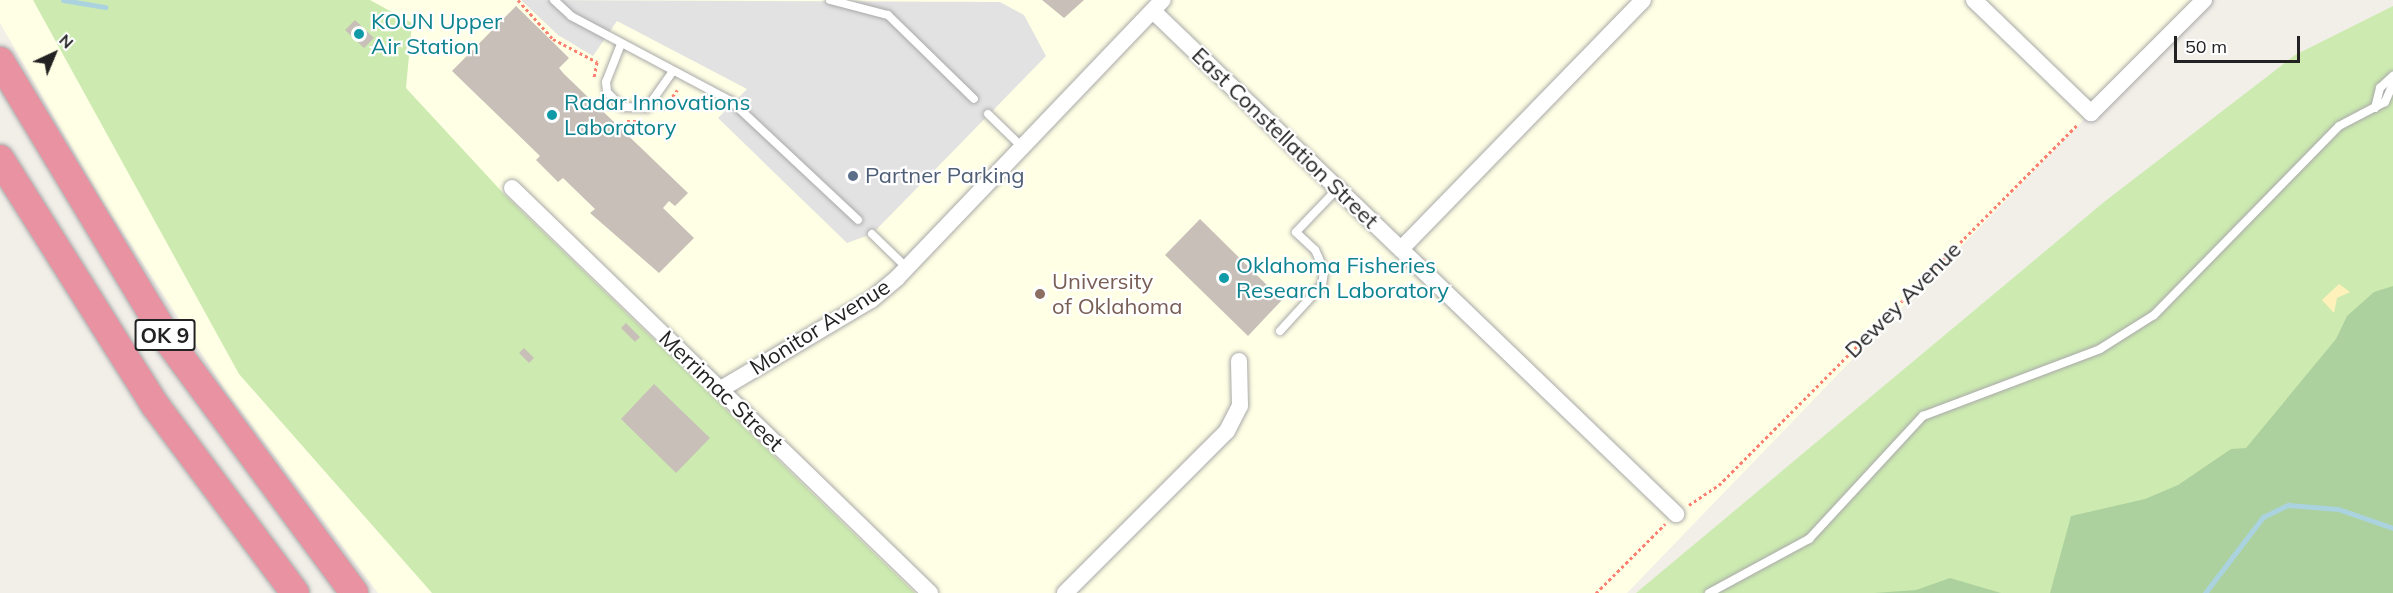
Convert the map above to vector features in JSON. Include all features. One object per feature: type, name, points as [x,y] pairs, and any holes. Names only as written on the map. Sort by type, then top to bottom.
[{"type":"highway","name":"OK 9","points":[[0,61],[170,343],[354,593]]},
{"type":"highway","name":"OK 9","points":[[0,159],[155,405],[295,593]]},
{"type":"street","points":[[1401,249],[1643,0]]},
{"type":"street","points":[[1974,0],[2091,113],[2204,0]]},
{"type":"street","name":"East Constellation Street","points":[[1158,5],[1338,189],[1676,514]]},
{"type":"street","name":"Monitor Avenue","points":[[721,389],[871,300],[907,268],[1158,5]]},
{"type":"street","name":"Merrimac Street","points":[[513,188],[930,593]]},
{"type":"street","points":[[1065,593],[1227,431],[1240,406],[1239,361]]},
{"type":"lane","points":[[554,0],[571,16],[731,101],[858,220]]},
{"type":"lane","points":[[830,0],[888,15],[974,99]]},
{"type":"lane","points":[[621,44],[606,82],[607,92],[621,107],[647,108],[673,71]]},
{"type":"lane","points":[[2375,108],[2380,88],[2393,76]]},
{"type":"lane","points":[[1709,593],[1809,539],[1923,416],[1944,404],[2029,380],[2140,325],[2184,289],[2339,126],[2375,108],[2389,98],[2393,84]]},
{"type":"lane","points":[[988,114],[1023,148]]},
{"type":"lane","points":[[1280,331],[1322,285],[1324,270],[1315,250],[1296,232],[1338,189]]},
{"type":"lane","points":[[872,234],[907,268]]},
{"type":"path","points":[[518,0],[553,39],[597,62]]},
{"type":"path","name":"Dewey Avenue","points":[[1596,593],[1676,514],[1719,485],[2091,113]]},
{"type":"shaded area","name":"University of Oklahoma","points":[[0,0],[2199,0],[1627,593],[378,593],[224,388],[102,200],[0,23]]},
{"type":"shaded area","name":"Partner Parking","points":[[521,0],[1000,2],[1024,15],[1046,56],[872,234],[847,243],[718,118],[747,89],[617,21],[593,56],[558,35]]},
{"type":"green space","points":[[33,0],[370,0],[412,23],[406,88],[504,194],[915,593],[432,593],[239,374]]},
{"type":"green space","points":[[2393,6],[2393,593],[1636,593],[2104,202],[2295,55]]},
{"type":"green space","points":[[2393,286],[2393,593],[2050,593],[2071,516],[2145,499],[2178,485],[2231,449],[2246,448],[2336,339],[2347,316],[2374,292]]},
{"type":"green space","points":[[1950,578],[2001,593],[1874,593],[1916,590]]},
{"type":"sand","points":[[2339,284],[2350,292],[2337,298],[2334,313],[2322,300]]},
{"type":"building","points":[[1042,0],[1084,0],[1064,18]]},
{"type":"building","name":"Radar Innovations Laboratory","points":[[516,6],[569,58],[559,68],[564,74],[688,193],[675,206],[669,201],[663,208],[694,238],[659,273],[590,213],[595,209],[563,178],[558,182],[536,160],[540,156],[452,71]]},
{"type":"building","name":"KOUN Upper Air Station","points":[[355,20],[374,38],[364,48],[345,30]]},
{"type":"building","name":"Oklahoma Fisheries Research Laboratory","points":[[1200,219],[1282,300],[1248,336],[1165,255]]},
{"type":"building","points":[[626,323],[640,337],[635,342],[621,328]]},
{"type":"building","points":[[524,348],[534,358],[529,363],[519,353]]},
{"type":"building","points":[[654,384],[710,438],[676,473],[621,419]]},
{"type":"waterway","points":[[63,0],[105,7]]},
{"type":"waterway","points":[[2205,593],[2263,517],[2288,505],[2338,509],[2393,528]]},
{"type":"place","name":"KOUN Upper Air Station","points":[[359,34]]},
{"type":"place","name":"Radar Innovations Laboratory","points":[[552,115]]},
{"type":"place","name":"Partner Parking","points":[[853,176]]},
{"type":"place","name":"Oklahoma Fisheries Research Laboratory","points":[[1224,278]]},
{"type":"place","name":"University of Oklahoma","points":[[1040,294]]}]
